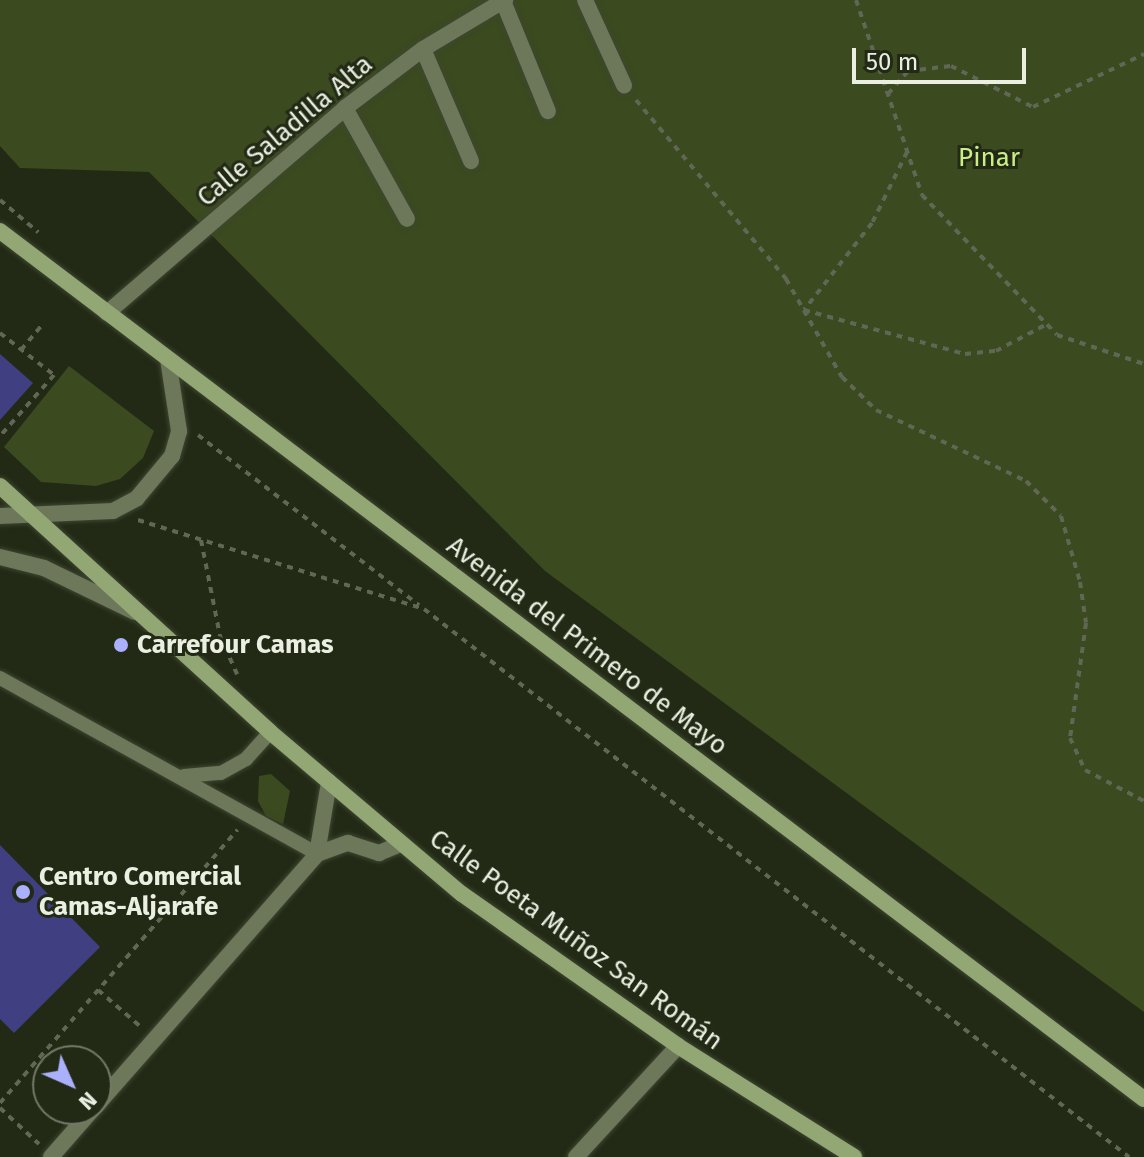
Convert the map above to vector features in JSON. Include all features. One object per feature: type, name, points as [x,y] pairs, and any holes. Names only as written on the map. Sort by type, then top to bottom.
[{"type":"main road","name":"Avenida del Primero de Mayo","points":[[0,231],[1144,1099]]},
{"type":"main road","name":"Calle Poeta Muñoz San Román","points":[[0,486],[270,732],[462,894],[678,1046],[854,1157]]},
{"type":"street","points":[[585,0],[624,85]]},
{"type":"street","points":[[504,1],[548,111]]},
{"type":"street","name":"Calle Saladilla Alta","points":[[107,313],[345,108],[423,49],[504,1]]},
{"type":"street","points":[[423,49],[471,161]]},
{"type":"street","points":[[345,108],[407,219]]},
{"type":"street","points":[[0,516],[113,511],[137,498],[172,456],[177,419],[168,359]]},
{"type":"street","points":[[0,557],[44,568],[147,617]]},
{"type":"street","points":[[317,854],[329,782]]},
{"type":"street","points":[[112,1088],[317,854],[348,843],[379,853],[400,844]]},
{"type":"street","points":[[576,1157],[678,1046]]},
{"type":"street","points":[[52,1156],[80,1125]]},
{"type":"lane","points":[[0,678],[183,776],[317,854]]},
{"type":"lane","points":[[183,776],[221,773],[246,759],[270,732]]},
{"type":"path","points":[[856,0],[922,195],[1057,335],[1144,364]]},
{"type":"path","points":[[888,94],[908,71],[951,66],[1033,107],[1144,54]]},
{"type":"path","points":[[624,85],[786,279],[842,377],[876,410],[1026,481],[1061,516],[1080,582],[1086,623],[1070,738],[1085,770],[1144,801]]},
{"type":"path","points":[[804,310],[872,223],[907,152]]},
{"type":"path","points":[[0,200],[41,236]]},
{"type":"path","points":[[804,310],[965,354],[996,351],[1047,324]]},
{"type":"path","points":[[21,350],[42,325]]},
{"type":"path","points":[[0,333],[54,375],[0,436]]},
{"type":"path","points":[[177,419],[1129,1157]]},
{"type":"path","points":[[113,511],[424,609]]},
{"type":"path","points":[[201,540],[220,636],[239,678]]},
{"type":"path","points":[[52,1156],[0,1105],[250,815]]},
{"type":"path","points":[[98,990],[154,1040]]},
{"type":"green space","name":"Pinar","points":[[0,0],[1144,0],[1144,1012],[545,571],[149,172],[20,168],[0,146]]},
{"type":"green space","points":[[69,366],[154,431],[143,458],[120,479],[96,486],[41,482],[4,447]]},
{"type":"green space","points":[[271,774],[290,791],[283,824],[266,816],[258,801],[259,776]]},
{"type":"building","points":[[0,354],[33,383],[0,420]]},
{"type":"building","name":"Centro Comercial Camas-Aljarafe","points":[[0,845],[100,947],[14,1033],[0,1019]]},
{"type":"place","name":"Carrefour Camas","points":[[121,645]]},
{"type":"place","name":"Centro Comercial Camas-Aljarafe","points":[[23,892]]}]
